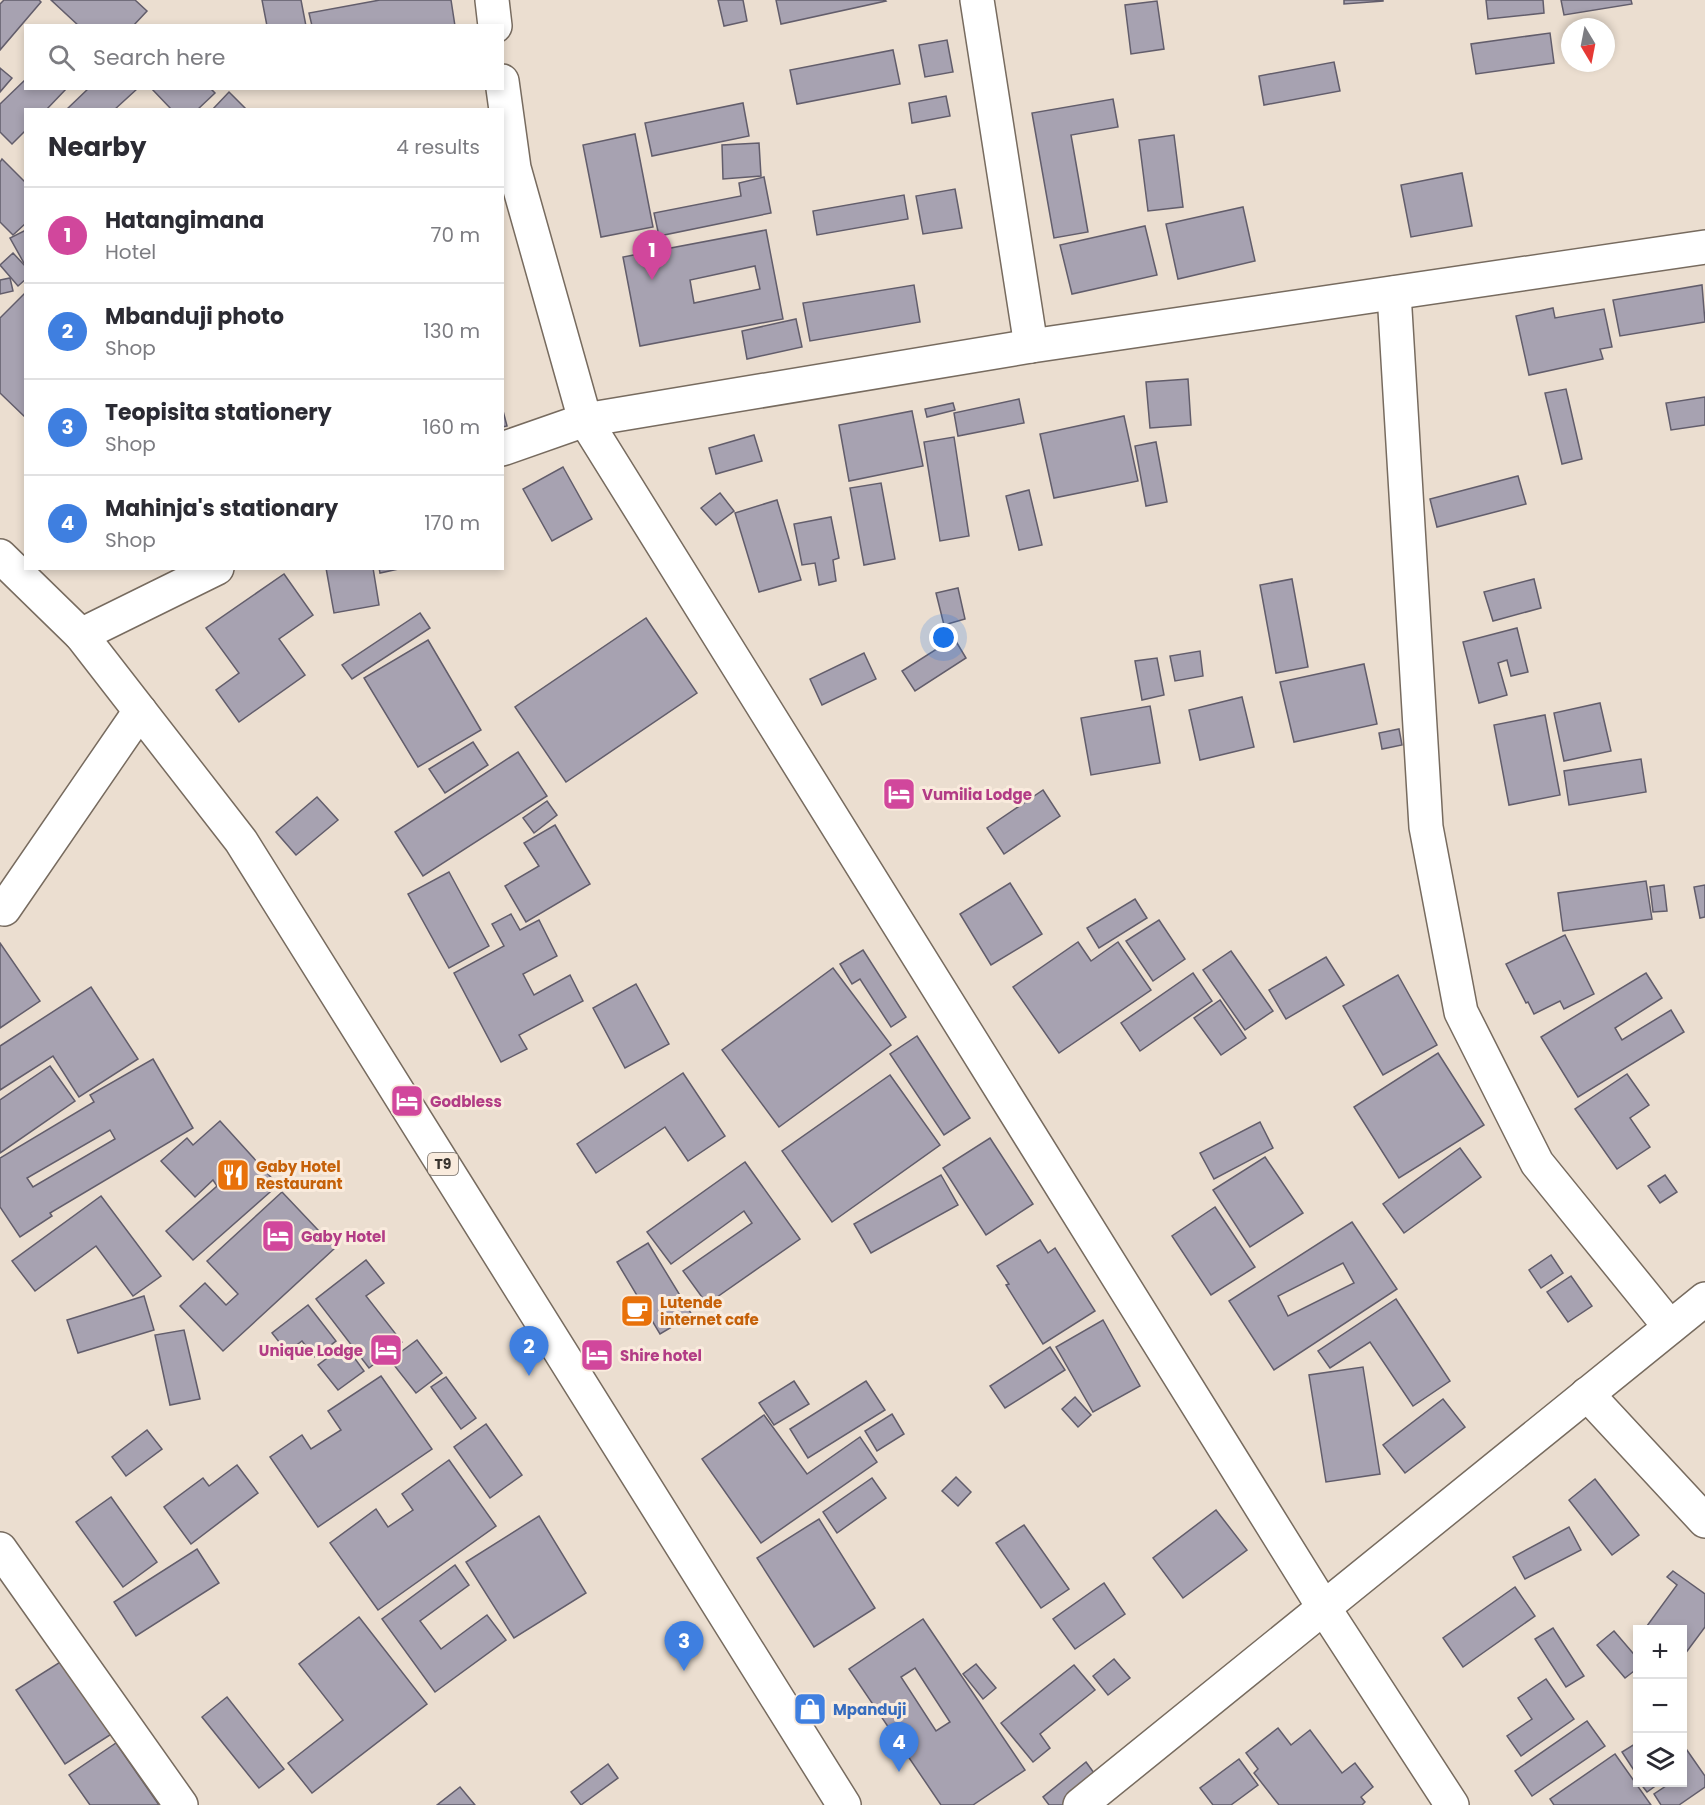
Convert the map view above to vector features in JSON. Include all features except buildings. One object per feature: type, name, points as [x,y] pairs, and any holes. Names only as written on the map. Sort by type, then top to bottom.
[{"type":"main road","points":[[492,0],[495,24]]},
{"type":"main road","points":[[977,0],[1030,346]]},
{"type":"main road","points":[[503,90],[514,168],[585,420],[1324,1608],[1452,1805]]},
{"type":"main road","points":[[504,448],[585,420],[1030,346],[1705,247]]},
{"type":"main road","points":[[1394,293],[1426,827],[1461,1012],[1537,1163],[1670,1327]]},
{"type":"main road","name":"T9","points":[[0,555],[81,635],[241,841],[844,1805]]},
{"type":"main road","points":[[81,635],[213,570]]},
{"type":"main road","points":[[4,909],[140,711]]},
{"type":"main road","points":[[1080,1805],[1705,1299]]},
{"type":"main road","points":[[1587,1394],[1705,1521]]},
{"type":"main road","points":[[0,1549],[181,1805]]},
{"type":"place","name":"Hatangimana","points":[[652,280]]},
{"type":"place","name":"Vumilia Lodge","points":[[899,794]]},
{"type":"place","name":"Godbless","points":[[407,1101]]},
{"type":"place","name":"Gaby Hotel Restaurant","points":[[233,1175]]},
{"type":"place","name":"Gaby Hotel","points":[[278,1236]]},
{"type":"place","name":"Lutende internet cafe","points":[[637,1311]]},
{"type":"place","name":"Unique Lodge","points":[[386,1350]]},
{"type":"place","name":"Shire hotel","points":[[597,1355]]},
{"type":"place","name":"Mbanduji photo","points":[[529,1376]]},
{"type":"place","name":"Teopisita stationery","points":[[684,1671]]},
{"type":"place","name":"Mpanduji","points":[[810,1709]]},
{"type":"place","name":"Mahinja's stationary","points":[[899,1772]]}]
